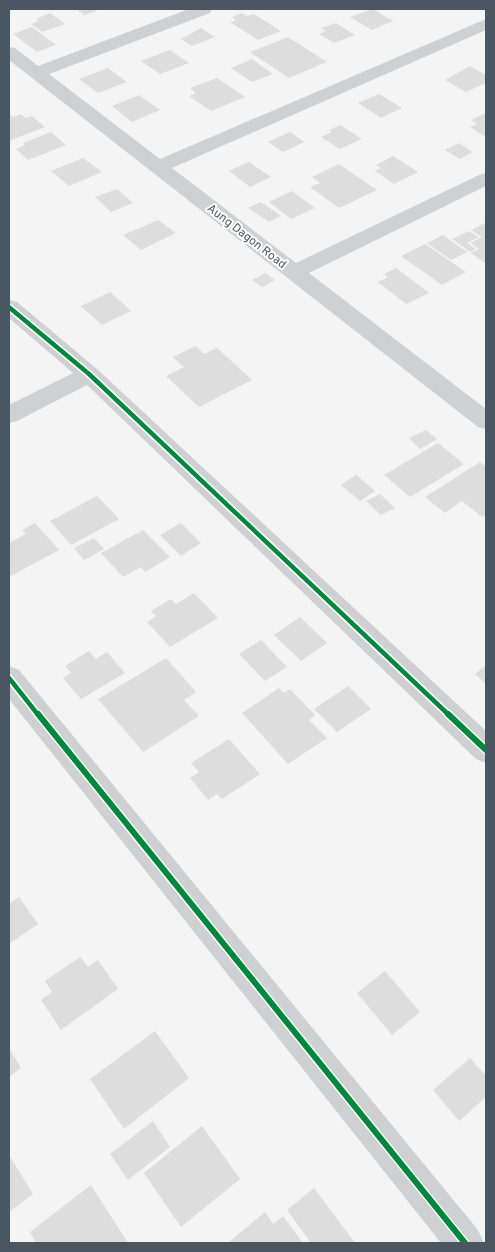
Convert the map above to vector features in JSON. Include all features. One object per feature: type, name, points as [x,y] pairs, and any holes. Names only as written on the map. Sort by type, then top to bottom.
[{"type":"street","points":[[36,73],[204,9]]},
{"type":"street","points":[[158,167],[486,24]]},
{"type":"street","name":"Aung Dagon Road","points":[[9,52],[484,417]]},
{"type":"street","points":[[294,272],[486,178]]},
{"type":"street","points":[[9,307],[89,374],[486,750]]},
{"type":"street","points":[[9,415],[89,374]]},
{"type":"street","points":[[9,678],[465,1243]]},
{"type":"building","points":[[76,9],[101,9],[85,15]]},
{"type":"building","points":[[373,9],[393,21],[372,30],[350,17]]},
{"type":"building","points":[[50,13],[65,24],[42,32],[31,24],[39,21],[36,19]]},
{"type":"building","points":[[242,13],[247,16],[254,14],[281,31],[258,40],[230,22],[236,20],[232,17]]},
{"type":"building","points":[[336,23],[355,35],[334,43],[319,34],[326,31],[321,28]]},
{"type":"building","points":[[32,27],[56,45],[37,52],[13,34]]},
{"type":"building","points":[[201,28],[215,37],[192,46],[181,39]]},
{"type":"building","points":[[288,37],[327,62],[289,78],[250,52]]},
{"type":"building","points":[[170,50],[189,63],[160,74],[141,61]]},
{"type":"building","points":[[252,59],[273,74],[252,82],[231,68]]},
{"type":"building","points":[[470,66],[486,75],[486,83],[466,92],[445,80]]},
{"type":"building","points":[[108,68],[127,82],[98,93],[79,79]]},
{"type":"building","points":[[217,78],[245,97],[211,111],[189,96],[196,93],[190,88]]},
{"type":"building","points":[[379,94],[402,108],[381,118],[358,103]]},
{"type":"building","points":[[139,95],[160,110],[132,122],[112,106]]},
{"type":"building","points":[[486,113],[486,137],[470,127],[477,124],[471,120]]},
{"type":"building","points":[[9,114],[13,117],[21,114],[26,118],[32,116],[45,127],[9,141]]},
{"type":"building","points":[[340,125],[362,139],[340,149],[321,137],[332,132],[329,130]]},
{"type":"building","points":[[51,132],[66,145],[28,160],[16,149],[25,145],[23,143]]},
{"type":"building","points":[[290,132],[304,142],[283,152],[268,142]]},
{"type":"building","points":[[459,143],[473,152],[460,159],[445,150]]},
{"type":"building","points":[[393,156],[418,172],[394,184],[375,171],[381,168],[376,165]]},
{"type":"building","points":[[83,158],[102,172],[69,186],[51,171]]},
{"type":"building","points":[[249,162],[271,177],[250,187],[229,171]]},
{"type":"building","points":[[339,164],[377,190],[339,208],[310,187],[320,183],[312,177]]},
{"type":"building","points":[[117,189],[133,203],[111,212],[95,197]]},
{"type":"building","points":[[292,191],[315,208],[291,219],[269,202]]},
{"type":"building","points":[[261,202],[281,216],[269,222],[248,208]]},
{"type":"building","points":[[158,220],[176,233],[141,250],[123,235]]},
{"type":"building","points":[[485,223],[486,264],[471,253],[479,249],[470,243],[482,237],[471,230]]},
{"type":"building","points":[[469,231],[479,237],[467,243],[476,249],[470,252],[452,239]]},
{"type":"building","points":[[443,235],[467,252],[451,260],[427,243]]},
{"type":"building","points":[[425,244],[466,272],[442,285],[401,256]]},
{"type":"building","points":[[396,268],[429,293],[406,304],[378,282],[388,277],[384,274]]},
{"type":"building","points":[[265,273],[275,280],[262,287],[252,280]]},
{"type":"building","points":[[110,292],[131,311],[102,325],[81,306]]},
{"type":"building","points":[[196,346],[204,354],[217,348],[252,380],[199,407],[166,376],[184,367],[173,357]]},
{"type":"building","points":[[426,430],[437,439],[420,449],[409,438]]},
{"type":"building","points":[[438,443],[464,464],[410,497],[384,475]]},
{"type":"building","points":[[480,462],[486,467],[486,515],[482,517],[462,501],[445,513],[425,497]]},
{"type":"building","points":[[356,475],[375,491],[360,501],[341,485]]},
{"type":"building","points":[[380,494],[395,508],[381,515],[366,501]]},
{"type":"building","points":[[97,496],[119,519],[71,545],[50,521]]},
{"type":"building","points":[[35,523],[59,550],[9,577],[9,543],[26,534],[22,530]]},
{"type":"building","points":[[181,523],[201,543],[181,556],[160,535]]},
{"type":"building","points":[[143,530],[170,557],[145,572],[141,567],[123,577],[101,553]]},
{"type":"building","points":[[94,538],[104,549],[84,560],[74,548]]},
{"type":"building","points":[[194,593],[218,618],[170,647],[147,622],[156,616],[151,611],[171,599],[176,604]]},
{"type":"building","points":[[300,617],[327,643],[301,661],[274,635]]},
{"type":"building","points":[[261,640],[287,667],[265,681],[239,654]]},
{"type":"building","points":[[89,651],[96,659],[107,652],[125,673],[81,699],[63,678],[71,673],[65,666]]},
{"type":"building","points":[[166,658],[196,692],[184,700],[199,716],[143,752],[98,699]]},
{"type":"building","points":[[486,665],[486,684],[475,674]]},
{"type":"building","points":[[348,686],[371,709],[337,732],[314,709]]},
{"type":"building","points":[[279,688],[284,693],[290,689],[315,715],[309,720],[327,738],[288,764],[242,713]]},
{"type":"building","points":[[229,739],[260,774],[222,799],[217,794],[208,800],[190,778],[199,772],[191,763]]},
{"type":"building","points":[[19,897],[38,924],[9,944],[9,904]]},
{"type":"building","points":[[80,957],[88,967],[98,960],[118,989],[61,1030],[41,1000],[52,992],[45,981]]},
{"type":"building","points":[[385,971],[420,1012],[392,1035],[357,993]]},
{"type":"building","points":[[155,1031],[189,1078],[124,1129],[90,1079]]},
{"type":"building","points":[[9,1048],[21,1068],[9,1077]]},
{"type":"building","points":[[470,1058],[486,1076],[486,1097],[459,1121],[433,1090]]},
{"type":"building","points":[[153,1121],[170,1147],[128,1180],[110,1154]]},
{"type":"building","points":[[202,1126],[240,1179],[181,1227],[144,1173]]},
{"type":"building","points":[[11,1158],[33,1194],[9,1212],[9,1159]]},
{"type":"building","points":[[91,1185],[128,1243],[36,1243],[30,1232]]},
{"type":"building","points":[[314,1188],[355,1243],[311,1243],[287,1210]]},
{"type":"building","points":[[265,1212],[273,1224],[283,1216],[303,1243],[228,1243]]},
{"type":"cycle path","points":[[9,307],[89,374],[486,750]]},
{"type":"cycle path","points":[[9,678],[465,1243]]}]
